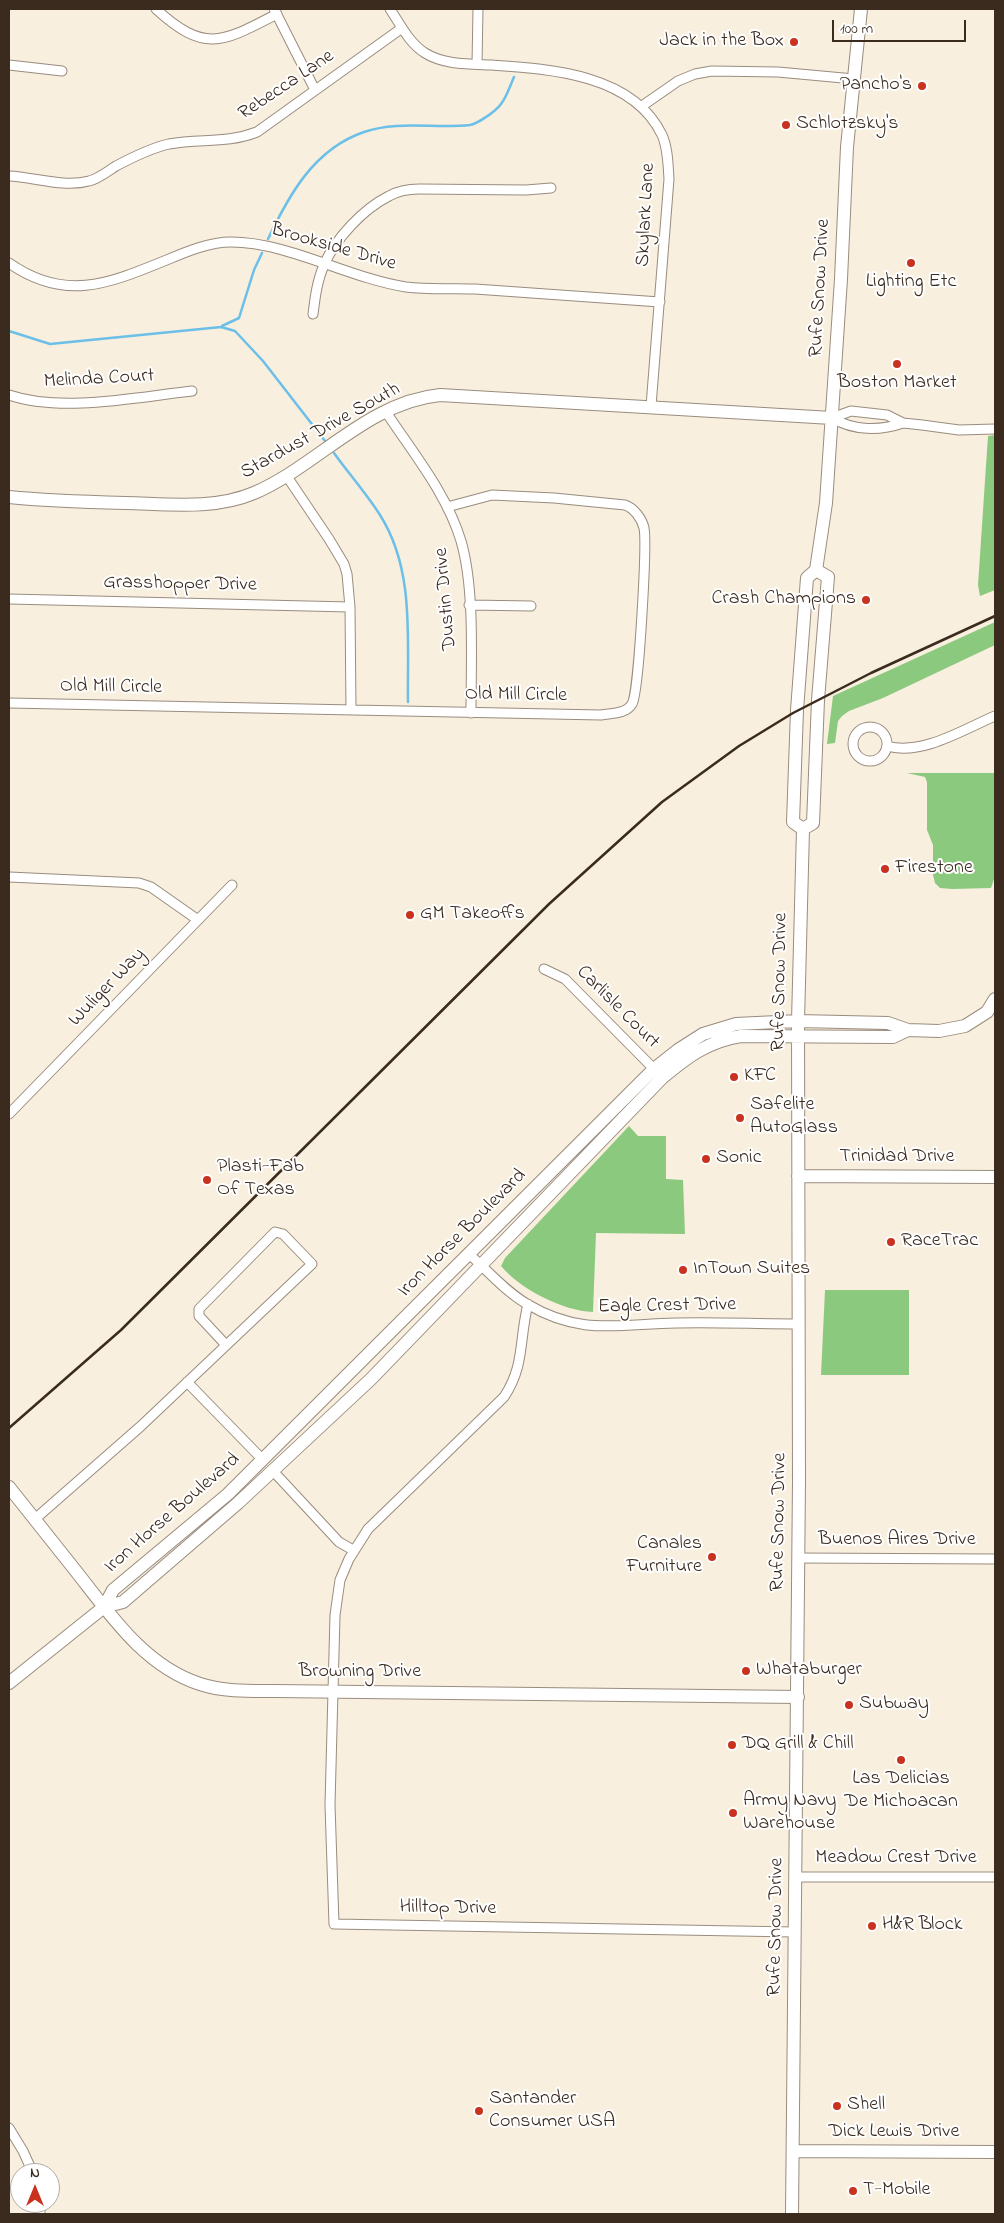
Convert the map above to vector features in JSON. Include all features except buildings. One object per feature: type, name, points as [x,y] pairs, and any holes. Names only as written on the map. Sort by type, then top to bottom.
[{"type":"street","points":[[156,9],[174,26],[190,35],[216,39],[237,34],[275,12],[316,90]]},
{"type":"street","name":"Skylark Lane","points":[[390,9],[416,46],[426,54],[440,60],[527,68],[577,75],[619,91],[642,106],[654,119],[663,137],[670,179],[651,406]]},
{"type":"street","points":[[477,64],[478,9]]},
{"type":"street","name":"Rufe Snow Drive","points":[[803,829],[794,822],[796,736],[808,578],[816,570],[826,503],[847,147],[861,9]]},
{"type":"street","name":"Rebecca Lane","points":[[9,176],[61,183],[90,181],[158,147],[173,144],[232,140],[257,132],[402,28]]},
{"type":"street","points":[[9,65],[62,70]]},
{"type":"street","points":[[642,106],[678,81],[695,74],[712,71],[778,72],[854,79]]},
{"type":"street","points":[[313,314],[315,295],[324,265],[338,242],[368,211],[389,195],[406,189],[526,190],[551,188]]},
{"type":"street","name":"Brookside Drive","points":[[9,263],[36,280],[69,287],[81,286],[128,276],[206,246],[229,242],[256,244],[274,248],[355,275],[407,287],[660,302]]},
{"type":"street","name":"Melinda Court","points":[[9,395],[33,401],[61,403],[119,400],[192,391]]},
{"type":"street","name":"Stardust Drive South","points":[[9,497],[40,500],[196,505],[237,499],[262,489],[286,475],[386,412],[424,397],[440,395],[832,418]]},
{"type":"street","points":[[832,418],[851,411],[886,415],[903,423],[959,430],[995,430]]},
{"type":"street","name":"Dustin Drive","points":[[386,412],[447,507],[461,541],[469,605],[471,713]]},
{"type":"street","points":[[832,418],[845,426],[885,429],[903,423]]},
{"type":"street","points":[[286,475],[344,564],[348,574],[351,710]]},
{"type":"street","name":"Old Mill Circle","points":[[9,703],[601,715],[625,712],[632,704],[639,656],[645,548],[644,527],[638,515],[630,507],[616,504],[492,495],[447,507]]},
{"type":"street","name":"Rufe Snow Drive","points":[[803,829],[813,823],[818,700],[828,577],[816,570]]},
{"type":"street","name":"Grasshopper Drive","points":[[9,599],[350,607]]},
{"type":"street","points":[[469,605],[531,606]]},
{"type":"street","points":[[887,746],[902,748],[935,741],[995,716]]},
{"type":"street","name":"Rufe Snow Drive","points":[[792,2214],[798,1697],[798,1021],[803,829]]},
{"type":"street","points":[[9,877],[151,886],[198,920]]},
{"type":"street","name":"Wuliger Way","points":[[9,1114],[232,885]]},
{"type":"street","name":"Carlisle Court","points":[[544,969],[558,974],[565,979],[658,1074]]},
{"type":"street","name":"Iron Horse Boulevard","points":[[104,1607],[112,1590],[228,1494],[264,1460],[469,1254],[687,1045],[704,1034],[736,1024],[798,1021],[888,1023],[908,1030],[939,1031],[965,1026],[987,1012],[995,999]]},
{"type":"street","name":"Iron Horse Boulevard","points":[[9,1682],[104,1607],[123,1602],[238,1504],[371,1379],[481,1265],[658,1074],[707,1045],[727,1038],[893,1036],[908,1030]]},
{"type":"street","name":"Trinidad Drive","points":[[798,1176],[995,1177]]},
{"type":"street","points":[[34,1519],[141,1426],[312,1264],[283,1234],[275,1232],[199,1309],[199,1316],[226,1345]]},
{"type":"street","name":"Eagle Crest Drive","points":[[469,1254],[510,1292],[528,1304],[561,1320],[597,1327],[676,1323],[798,1324]]},
{"type":"street","points":[[333,1691],[336,1603],[340,1580],[353,1550],[368,1529],[504,1397],[513,1383],[519,1368],[522,1326],[528,1304]]},
{"type":"street","points":[[187,1382],[264,1460],[328,1530],[340,1542],[353,1550]]},
{"type":"street","name":"Browning Drive","points":[[9,1487],[104,1607],[145,1652],[158,1662],[201,1684],[236,1690],[798,1697]]},
{"type":"street","name":"Buenos Aires Drive","points":[[798,1558],[995,1559]]},
{"type":"street","name":"Hilltop Drive","points":[[333,1691],[330,1807],[334,1924],[795,1932]]},
{"type":"street","name":"Meadow Crest Drive","points":[[797,1877],[995,1877]]},
{"type":"street","points":[[9,2128],[28,2163]]},
{"type":"street","name":"Dick Lewis Drive","points":[[793,2151],[995,2152]]},
{"type":"green space","points":[[995,435],[995,590],[980,596],[978,585],[988,436]]},
{"type":"green space","points":[[995,622],[995,645],[883,698],[849,711],[838,721],[835,743],[827,744],[833,696]]},
{"type":"green space","points":[[907,773],[995,773],[995,876],[991,888],[940,888],[935,883],[933,875],[933,845],[927,830],[927,782],[925,777]]},
{"type":"green space","points":[[629,1126],[638,1136],[666,1136],[666,1179],[683,1180],[685,1234],[596,1233],[593,1312],[581,1311],[556,1303],[519,1283],[501,1266],[505,1258]]},
{"type":"green space","points":[[825,1290],[909,1290],[909,1375],[821,1375]]},
{"type":"waterway","points":[[268,239],[294,190],[305,175],[331,150],[346,140],[364,132],[390,126],[457,126],[474,124],[499,107],[514,77]]},
{"type":"waterway","points":[[222,326],[239,318],[254,270],[262,253]]},
{"type":"waterway","points":[[9,331],[50,344],[221,327],[235,331],[263,361],[325,441]]},
{"type":"waterway","points":[[334,453],[380,515],[391,536],[399,559],[407,606],[408,702]]},
{"type":"railway","points":[[9,1428],[121,1330],[549,904],[662,802],[739,746],[793,713],[871,673],[995,616]]},
{"type":"place","name":"Jack in the Box","points":[[794,42]]},
{"type":"place","name":"Pancho's","points":[[922,86]]},
{"type":"place","name":"Schlotzsky's","points":[[786,125]]},
{"type":"place","name":"Lighting Etc","points":[[911,263]]},
{"type":"place","name":"Boston Market","points":[[897,364]]},
{"type":"place","name":"Crash Champions","points":[[866,600]]},
{"type":"place","name":"Firestone","points":[[885,869]]},
{"type":"place","name":"GM Takeoffs","points":[[410,915]]},
{"type":"place","name":"KFC","points":[[734,1077]]},
{"type":"place","name":"Safelite AutoGlass","points":[[740,1118]]},
{"type":"place","name":"Sonic","points":[[706,1159]]},
{"type":"place","name":"Plasti-Fab Of Texas","points":[[207,1180]]},
{"type":"place","name":"RaceTrac","points":[[891,1242]]},
{"type":"place","name":"InTown Suites","points":[[683,1270]]},
{"type":"place","name":"Canales Furniture","points":[[712,1557]]},
{"type":"place","name":"Whataburger","points":[[746,1671]]},
{"type":"place","name":"Subway","points":[[849,1705]]},
{"type":"place","name":"DQ Grill & Chill","points":[[732,1745]]},
{"type":"place","name":"Las Delicias De Michoacan","points":[[901,1760]]},
{"type":"place","name":"Army Navy Warehouse","points":[[733,1813]]},
{"type":"place","name":"H&R Block","points":[[872,1926]]},
{"type":"place","name":"Shell","points":[[837,2106]]},
{"type":"place","name":"Santander Consumer USA","points":[[479,2111]]},
{"type":"place","name":"T-Mobile","points":[[853,2191]]}]
